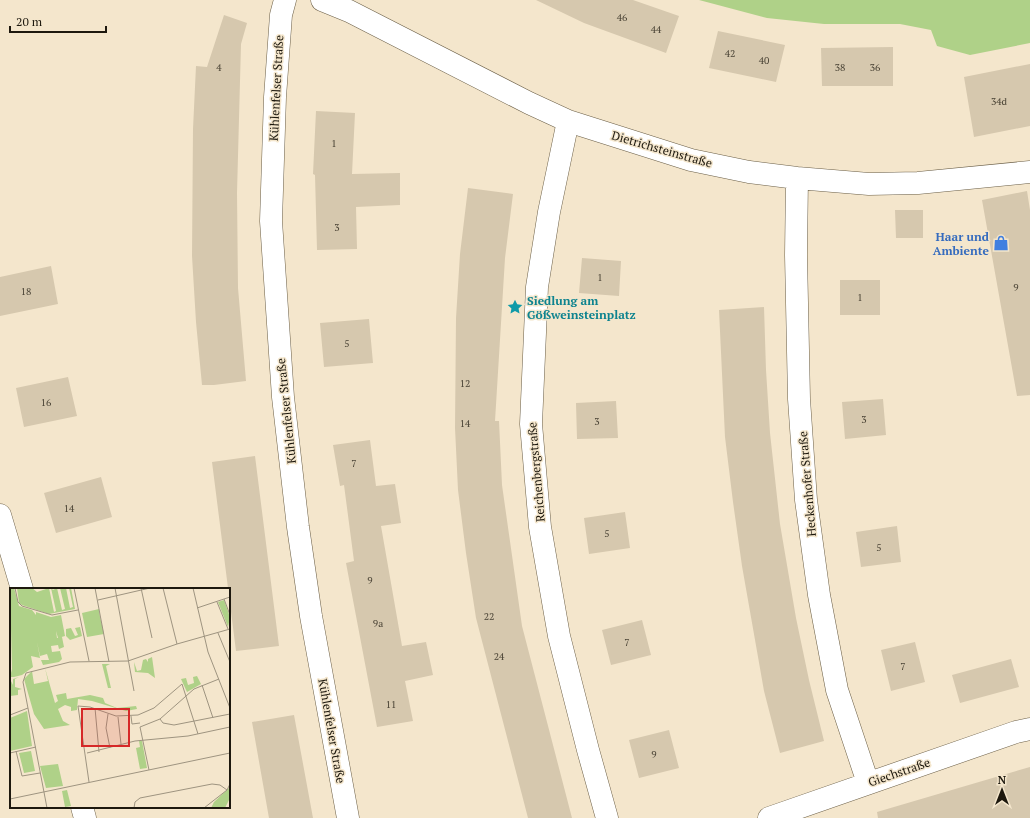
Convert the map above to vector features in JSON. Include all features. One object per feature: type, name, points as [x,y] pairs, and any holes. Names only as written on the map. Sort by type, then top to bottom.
[{"type":"street","name":"Kühlenfelser Straße","points":[[285,0],[281,15],[274,96],[271,221],[283,396],[298,527],[311,616],[348,818]]},
{"type":"street","name":"Dietrichsteinstraße","points":[[322,0],[349,11],[529,104],[568,121],[691,160],[749,172],[869,184],[918,183],[1030,172]]},
{"type":"street","name":"Reichenbergstraße","points":[[568,121],[548,212],[537,287],[531,424],[540,527],[559,636],[607,818]]},
{"type":"street","name":"Heckenhofer Straße","points":[[797,178],[796,255],[799,399],[806,500],[819,594],[837,690],[868,783]]},
{"type":"street","points":[[0,515],[22,588]]},
{"type":"street","name":"Giechstraße","points":[[769,818],[1016,732],[1030,729]]},
{"type":"street","points":[[82,808],[85,818]]},
{"type":"green space","points":[[699,0],[1030,0],[1030,43],[970,55],[937,46],[931,30],[900,24],[824,24],[767,18]]},
{"type":"building","points":[[536,0],[633,0],[679,16],[666,53],[584,23]]},
{"type":"building","points":[[224,15],[247,23],[241,44],[237,193],[238,288],[246,381],[202,385],[192,256],[193,129],[196,66],[207,67]]},
{"type":"building","points":[[718,31],[785,45],[776,82],[709,68]]},
{"type":"building","points":[[893,47],[893,86],[822,86],[821,48]]},
{"type":"building","points":[[1030,64],[1030,126],[974,137],[964,77]]},
{"type":"building","points":[[316,111],[355,113],[352,174],[400,173],[400,205],[356,207],[357,249],[317,250],[315,175],[313,174]]},
{"type":"building","points":[[468,188],[513,194],[505,258],[495,421],[499,421],[502,485],[522,626],[572,818],[528,818],[476,618],[458,490],[455,428],[456,318],[460,254]]},
{"type":"building","points":[[1027,191],[1030,210],[1030,395],[1017,396],[982,200]]},
{"type":"building","points":[[895,210],[923,210],[923,238],[896,238]]},
{"type":"building","points":[[582,258],[621,261],[619,296],[579,293]]},
{"type":"building","points":[[51,266],[58,304],[0,316],[0,277]]},
{"type":"building","points":[[840,280],[880,280],[880,315],[840,315]]},
{"type":"building","points":[[764,307],[770,433],[780,524],[796,618],[824,741],[780,753],[764,691],[742,566],[733,502],[725,437],[719,310]]},
{"type":"building","points":[[369,319],[373,363],[324,367],[320,323]]},
{"type":"building","points":[[68,377],[77,416],[24,427],[16,388]]},
{"type":"building","points":[[883,399],[886,435],[845,439],[842,402]]},
{"type":"building","points":[[616,401],[618,438],[577,439],[576,403]]},
{"type":"building","points":[[370,440],[376,486],[395,484],[401,523],[381,526],[402,646],[426,642],[433,675],[405,681],[413,721],[377,727],[346,563],[354,561],[344,485],[340,486],[333,445]]},
{"type":"building","points":[[255,456],[279,646],[236,651],[230,604],[230,588],[228,588],[212,462]]},
{"type":"building","points":[[101,477],[112,517],[56,533],[44,493]]},
{"type":"building","points":[[625,512],[630,548],[589,554],[584,518]]},
{"type":"building","points":[[897,526],[901,562],[861,567],[856,532]]},
{"type":"building","points":[[642,620],[651,655],[611,665],[602,630]]},
{"type":"building","points":[[915,642],[925,682],[891,691],[881,650]]},
{"type":"building","points":[[1011,659],[1019,687],[960,703],[952,675]]},
{"type":"building","points":[[294,715],[313,818],[269,818],[252,722]]},
{"type":"building","points":[[669,730],[679,768],[639,778],[629,740]]},
{"type":"building","points":[[1030,767],[1030,818],[878,818],[877,812]]},
{"type":"place","name":"Haar und Ambiente","points":[[1001,243]]},
{"type":"place","name":"Siedlung am Gößweinsteinplatz","points":[[515,307]]}]
